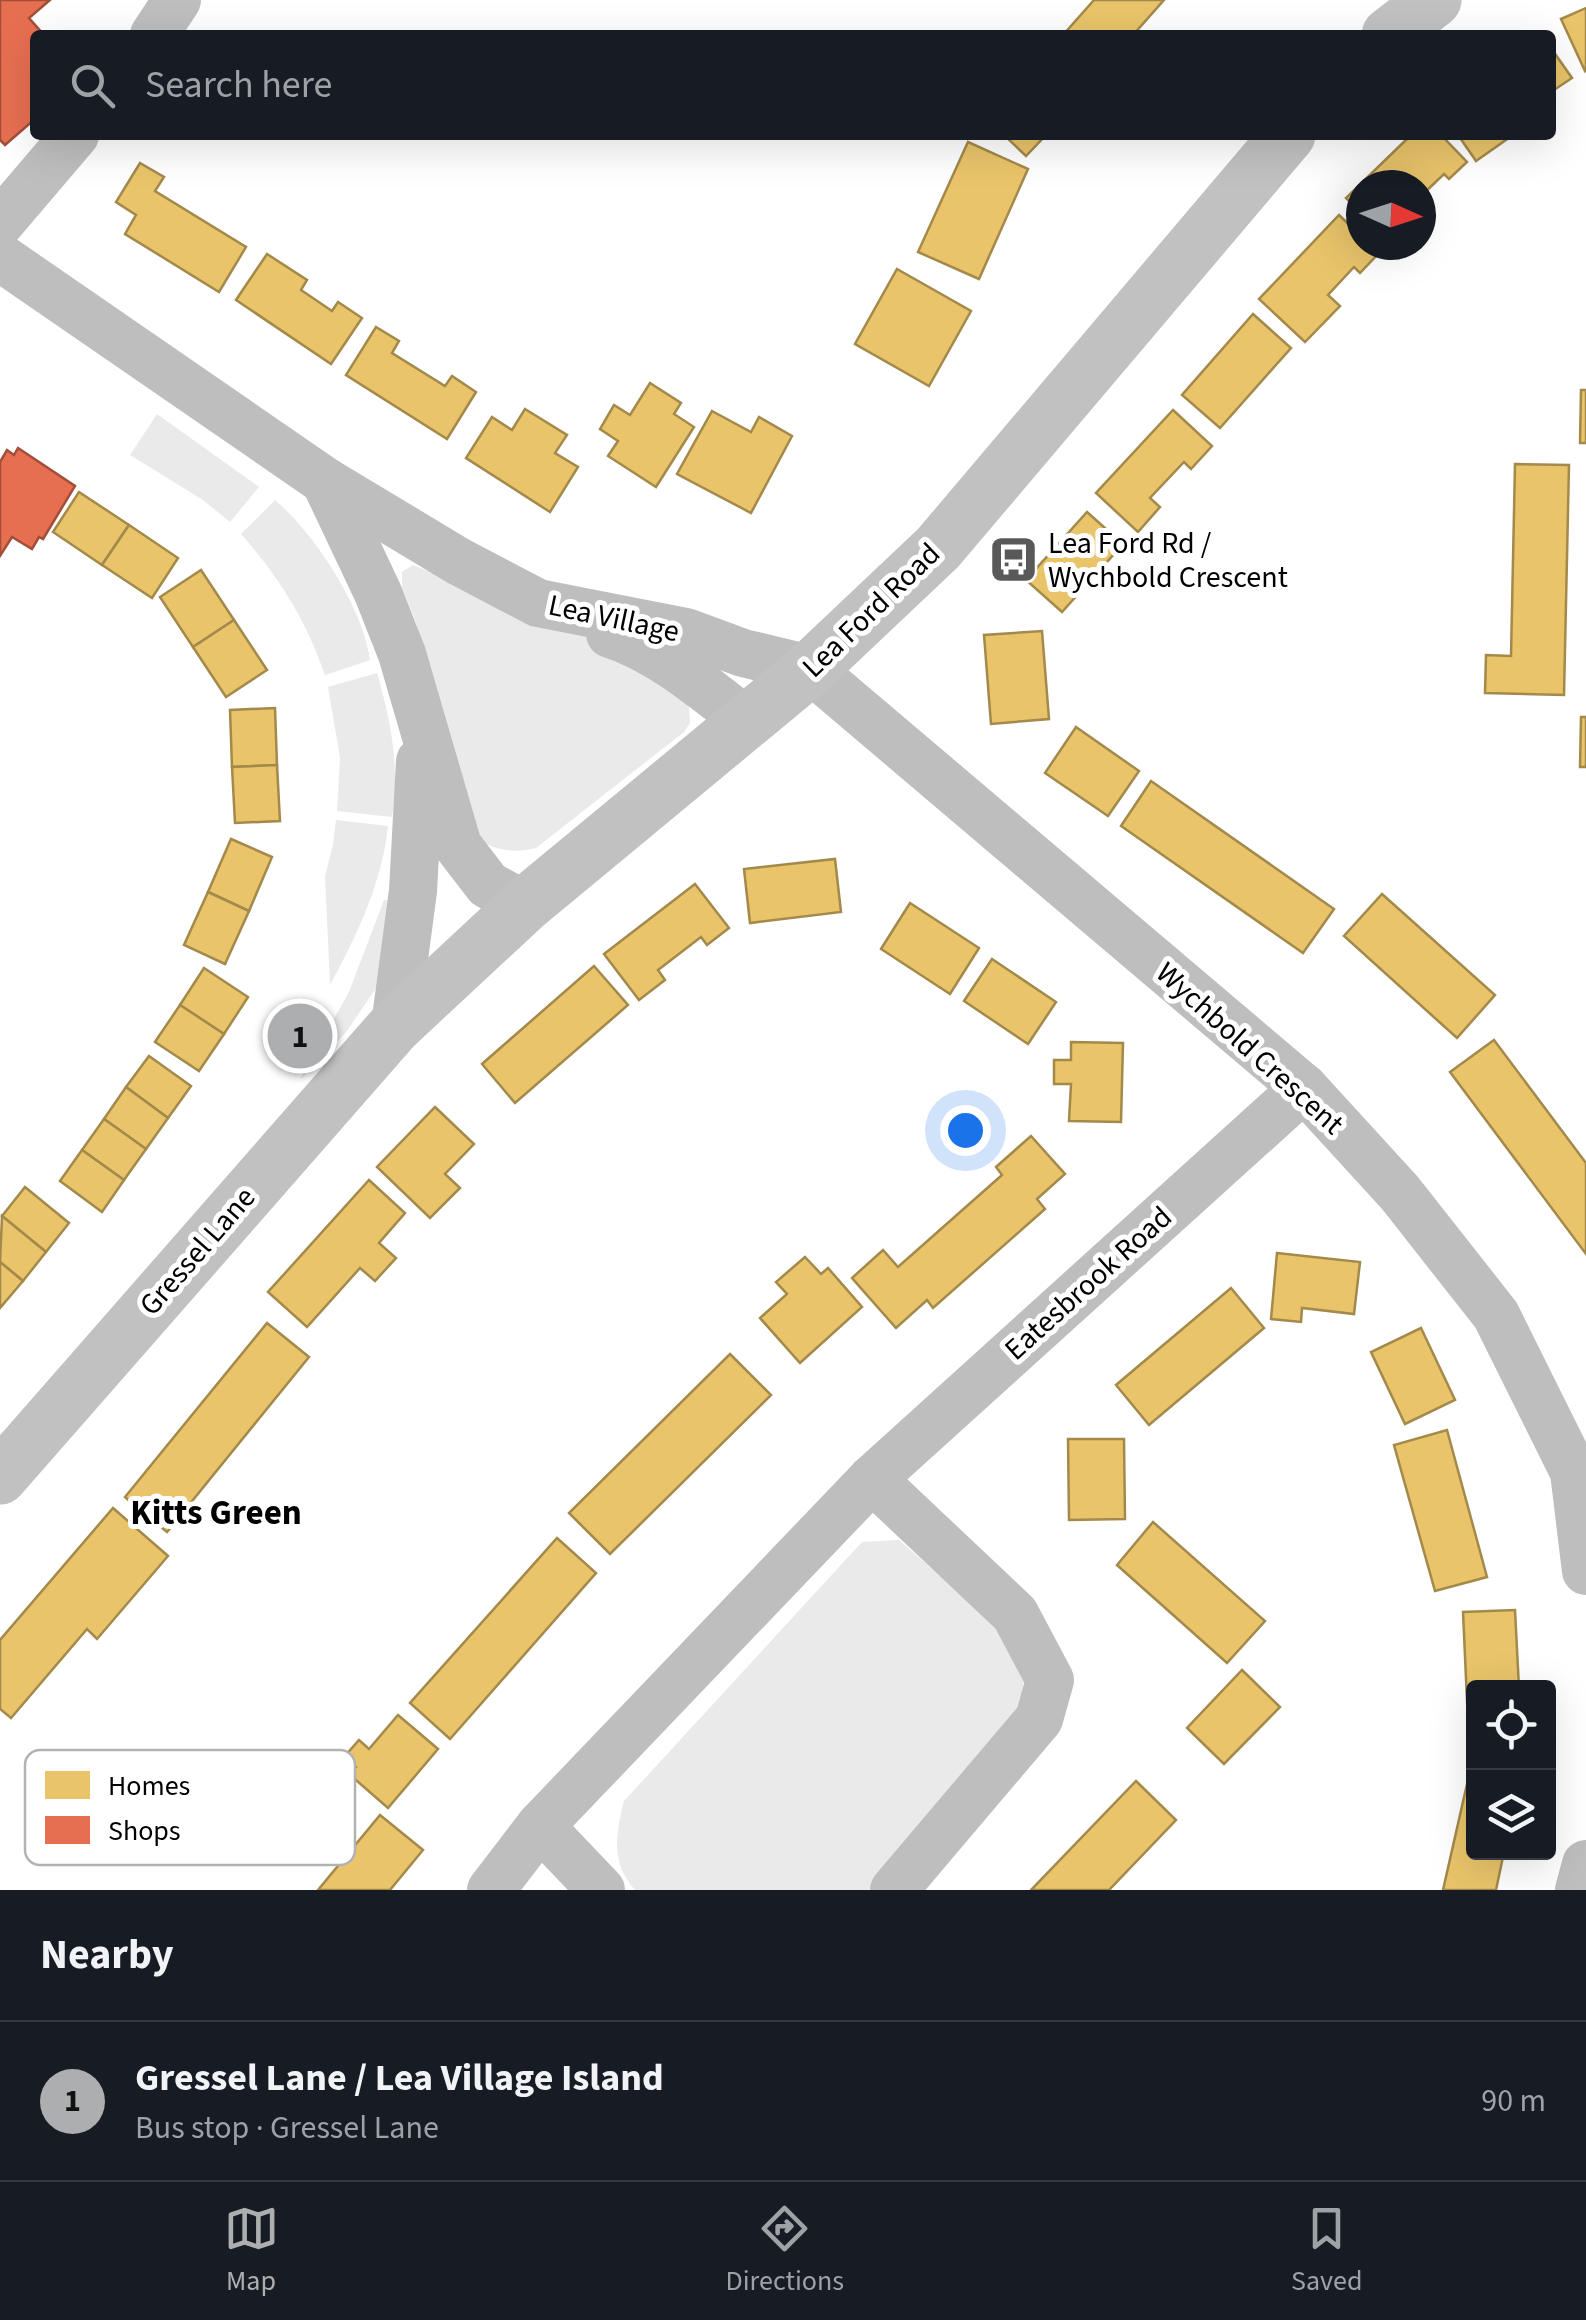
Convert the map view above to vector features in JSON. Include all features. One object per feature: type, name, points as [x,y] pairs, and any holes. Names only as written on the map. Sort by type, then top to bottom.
[{"type":"street","points":[[157,30],[177,0]]},
{"type":"street","points":[[1395,30],[1434,0]]},
{"type":"street","points":[[0,223],[72,140]]},
{"type":"street","name":"Lea Ford Road","points":[[395,1026],[525,905],[810,670],[938,548],[1284,140]]},
{"type":"street","name":"Lea Village","points":[[0,257],[325,481],[458,562],[538,603],[686,632],[743,653],[810,670]]},
{"type":"street","points":[[325,481],[378,593],[422,719],[458,846],[488,884],[525,905]]},
{"type":"street","points":[[538,603],[571,622],[631,641],[690,676],[748,722]]},
{"type":"street","name":"Wychbold Crescent","points":[[810,670],[1304,1088],[1400,1193],[1496,1315],[1580,1470],[1586,1571]]},
{"type":"street","points":[[395,1026],[413,891],[422,719]]},
{"type":"street","name":"Gressel Lane","points":[[0,1476],[395,1026]]},
{"type":"street","name":"Eatesbrook Road","points":[[491,1890],[540,1826],[872,1479],[1304,1088]]},
{"type":"street","points":[[872,1479],[1015,1614],[1050,1680],[1039,1719],[894,1890]]},
{"type":"street","points":[[540,1826],[602,1890]]},
{"type":"street","points":[[1579,1890],[1586,1864]]},
{"type":"shaded area","points":[[157,414],[259,487],[230,522],[203,500],[130,455]]},
{"type":"shaded area","points":[[275,500],[305,531],[334,572],[358,617],[370,660],[325,675],[290,600],[241,534]]},
{"type":"shaded area","points":[[413,565],[618,649],[682,693],[689,707],[690,723],[684,732],[536,848],[519,851],[486,844],[471,834],[416,622],[402,588],[402,572]]},
{"type":"shaded area","points":[[377,673],[393,744],[392,817],[337,811],[340,758],[328,687]]},
{"type":"shaded area","points":[[336,820],[388,826],[367,908],[330,985],[325,876]]},
{"type":"shaded area","points":[[384,900],[399,901],[378,985],[347,1031],[300,1080],[349,992]]},
{"type":"shaded area","points":[[899,1540],[1013,1640],[1025,1672],[1021,1703],[1010,1733],[869,1890],[635,1890],[618,1858],[617,1836],[624,1801],[862,1542]]},
{"type":"building: Homes","points":[[1094,0],[1164,0],[1137,30],[1067,30]]},
{"type":"building: Homes","points":[[1586,8],[1586,70],[1585,71],[1561,19]]},
{"type":"building: Homes","points":[[1556,55],[1572,78],[1556,89]]},
{"type":"building: Homes","points":[[1009,140],[1041,140],[1026,156]]},
{"type":"building: Homes","points":[[1406,140],[1446,140],[1467,162],[1449,179],[1444,174],[1436,182],[1436,170],[1375,170]]},
{"type":"building: Homes","points":[[1461,140],[1506,140],[1476,161]]},
{"type":"building: Homes","points":[[968,142],[1028,169],[979,279],[918,252]]},
{"type":"building: Homes","points":[[140,163],[164,177],[155,191],[246,247],[219,292],[125,234],[136,215],[116,202]]},
{"type":"building: Homes","points":[[1339,215],[1346,222],[1346,260],[1372,260],[1360,273],[1354,267],[1328,295],[1340,306],[1305,342],[1259,299]]},
{"type":"building: Homes","points":[[267,254],[307,280],[301,290],[332,311],[338,302],[362,318],[331,364],[236,300]]},
{"type":"building: Homes","points":[[897,269],[971,311],[929,386],[855,344]]},
{"type":"building: Homes","points":[[1253,314],[1291,348],[1220,428],[1182,395]]},
{"type":"building: Homes","points":[[376,327],[399,341],[392,353],[445,386],[452,376],[476,392],[447,439],[346,375]]},
{"type":"building: Homes","points":[[650,383],[681,403],[674,414],[694,427],[656,487],[608,456],[618,441],[600,429],[614,405],[630,415]]},
{"type":"building: Homes","points":[[1581,390],[1586,390],[1586,443],[1580,443]]},
{"type":"building: Homes","points":[[525,409],[567,435],[555,453],[578,467],[550,512],[466,458],[492,417],[512,430]]},
{"type":"building: Homes","points":[[1173,410],[1212,446],[1191,469],[1184,462],[1150,498],[1160,507],[1138,532],[1096,493]]},
{"type":"building: Homes","points":[[712,411],[751,432],[759,417],[792,436],[751,513],[677,474]]},
{"type":"building: Homes","points":[[1515,464],[1569,465],[1564,695],[1485,693],[1486,655],[1511,656]]},
{"type":"building: Homes","points":[[79,492],[129,525],[102,565],[53,532]]},
{"type":"building: Homes","points":[[1087,512],[1123,544],[1062,612],[1026,580]]},
{"type":"building: Homes","points":[[129,525],[178,558],[152,598],[102,565]]},
{"type":"building: Homes","points":[[201,570],[234,620],[193,647],[160,597]]},
{"type":"building: Homes","points":[[234,620],[267,670],[226,697],[193,647]]},
{"type":"building: Homes","points":[[1042,631],[1049,719],[991,724],[984,635]]},
{"type":"building: Homes","points":[[275,708],[277,765],[232,767],[230,710]]},
{"type":"building: Homes","points":[[1581,717],[1586,717],[1586,767],[1580,767]]},
{"type":"building: Homes","points":[[1076,727],[1139,771],[1108,816],[1045,773]]},
{"type":"building: Homes","points":[[277,765],[280,821],[235,823],[232,767]]},
{"type":"building: Homes","points":[[1151,781],[1334,909],[1303,953],[1121,826]]},
{"type":"building: Homes","points":[[231,839],[272,857],[249,911],[208,892]]},
{"type":"building: Homes","points":[[835,859],[841,912],[750,923],[744,869]]},
{"type":"building: Homes","points":[[695,884],[729,928],[707,945],[701,937],[658,970],[665,980],[639,1000],[604,954]]},
{"type":"building: Homes","points":[[208,892],[249,911],[225,964],[184,945]]},
{"type":"building: Homes","points":[[1382,894],[1495,995],[1457,1038],[1344,936]]},
{"type":"building: Homes","points":[[910,903],[979,948],[950,994],[881,949]]},
{"type":"building: Homes","points":[[992,959],[1056,1002],[1028,1044],[964,1001]]},
{"type":"building: Homes","points":[[594,966],[628,1005],[515,1103],[482,1064]]},
{"type":"building: Homes","points":[[204,968],[248,997],[224,1034],[180,1005]]},
{"type":"building: Homes","points":[[180,1005],[224,1034],[199,1071],[155,1042]]},
{"type":"building: Homes","points":[[1494,1040],[1586,1163],[1586,1254],[1450,1072]]},
{"type":"building: Homes","points":[[1071,1042],[1123,1043],[1121,1122],[1069,1121],[1071,1084],[1054,1084],[1054,1060],[1071,1060]]},
{"type":"building: Homes","points":[[149,1056],[191,1086],[168,1118],[126,1087]]},
{"type":"building: Homes","points":[[126,1087],[168,1118],[146,1149],[104,1119]]},
{"type":"building: Homes","points":[[435,1107],[474,1144],[445,1174],[460,1188],[430,1218],[377,1167]]},
{"type":"building: Homes","points":[[104,1119],[146,1149],[124,1180],[82,1150]]},
{"type":"building: Homes","points":[[1031,1136],[1065,1174],[1037,1199],[1045,1209],[933,1308],[927,1300],[896,1328],[852,1278],[883,1250],[898,1267],[1002,1175],[996,1167]]},
{"type":"building: Homes","points":[[82,1150],[124,1180],[102,1212],[60,1181]]},
{"type":"building: Homes","points":[[369,1180],[405,1213],[379,1243],[396,1258],[375,1281],[360,1268],[307,1327],[268,1292]]},
{"type":"building: Homes","points":[[25,1187],[69,1223],[46,1252],[2,1216]]},
{"type":"building: Homes","points":[[2,1216],[46,1252],[23,1281],[0,1262]]},
{"type":"building: Homes","points":[[1277,1253],[1360,1262],[1354,1314],[1302,1308],[1301,1322],[1271,1319]]},
{"type":"building: Homes","points":[[805,1257],[821,1274],[828,1268],[862,1307],[800,1363],[760,1318],[787,1294],[776,1282]]},
{"type":"building: Homes","points":[[0,1262],[23,1281],[0,1308]]},
{"type":"building: Homes","points":[[1231,1288],[1264,1328],[1149,1425],[1116,1385]]},
{"type":"building: Homes","points":[[267,1323],[309,1357],[167,1532],[125,1497]]},
{"type":"building: Homes","points":[[1421,1328],[1455,1400],[1405,1424],[1371,1352]]},
{"type":"building: Homes","points":[[730,1354],[771,1395],[610,1554],[569,1513]]},
{"type":"building: Homes","points":[[1447,1430],[1487,1577],[1435,1591],[1394,1445]]},
{"type":"building: Homes","points":[[1068,1439],[1124,1439],[1125,1519],[1069,1520]]},
{"type":"building: Homes","points":[[113,1508],[168,1556],[97,1639],[87,1629],[11,1718],[0,1709],[0,1640]]},
{"type":"building: Homes","points":[[1153,1522],[1265,1621],[1227,1663],[1117,1565]]},
{"type":"building: Homes","points":[[557,1538],[596,1573],[450,1739],[410,1703]]},
{"type":"building: Homes","points":[[1515,1610],[1519,1680],[1466,1680],[1463,1612]]},
{"type":"building: Homes","points":[[1242,1670],[1280,1707],[1224,1764],[1187,1728]]},
{"type":"building: Homes","points":[[398,1715],[438,1749],[388,1808],[355,1779],[355,1750],[350,1750],[359,1740],[369,1749]]},
{"type":"building: Homes","points":[[1136,1781],[1176,1820],[1109,1890],[1031,1890]]},
{"type":"building: Homes","points":[[1466,1788],[1466,1860],[1502,1860],[1496,1890],[1443,1890]]},
{"type":"building: Homes","points":[[380,1815],[423,1850],[390,1890],[318,1890],[339,1865],[355,1865],[355,1845]]},
{"type":"building: Shops","points":[[0,0],[50,0],[29,18],[40,30],[30,30],[30,123],[5,145],[0,140]]},
{"type":"building: Shops","points":[[18,448],[75,486],[43,539],[39,537],[32,549],[12,537],[0,556],[0,462],[7,450],[14,455]]},
{"type":"place","name":"Lea Ford Rd / Wychbold Crescent","points":[[1013,560]]},
{"type":"place","name":"Gressel Lane / Lea Village Island","points":[[300,1036]]},
{"type":"district","name":"Kitts Green","points":[[216,1512]]}]
